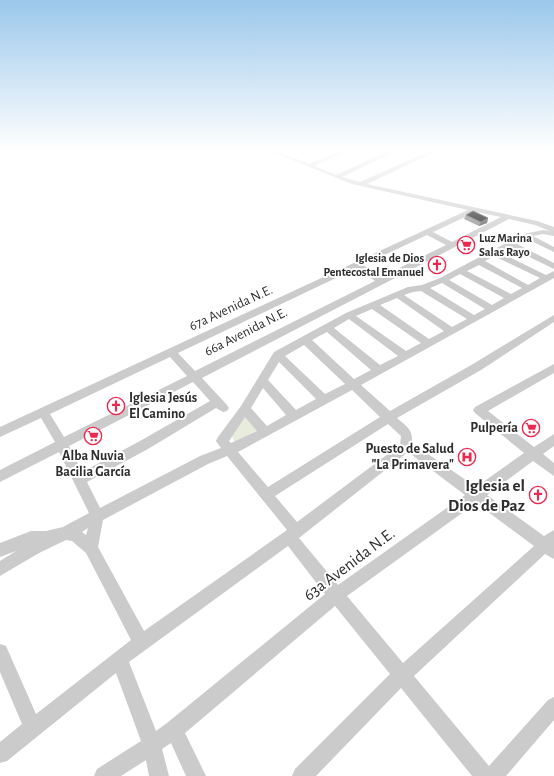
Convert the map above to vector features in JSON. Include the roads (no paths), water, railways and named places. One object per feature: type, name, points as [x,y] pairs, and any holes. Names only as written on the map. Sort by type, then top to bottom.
[{"type":"street","points":[[372,186],[537,223],[552,231]]},
{"type":"street","name":"67a Avenida N.E.","points":[[0,432],[474,210]]},
{"type":"street","name":"66a Avenida N.E.","points":[[0,476],[193,376],[507,217]]},
{"type":"street","points":[[226,445],[245,409],[278,355],[349,315],[411,289],[423,288],[442,280],[535,232],[552,231]]},
{"type":"street","points":[[427,232],[452,245]]},
{"type":"street","points":[[526,236],[554,250]]},
{"type":"street","points":[[510,244],[554,266]]},
{"type":"street","points":[[494,253],[550,276]]},
{"type":"street","points":[[478,261],[528,288]]},
{"type":"street","points":[[357,265],[381,280]]},
{"type":"street","points":[[460,271],[511,298]]},
{"type":"street","points":[[0,569],[34,548],[65,533],[95,511],[204,460],[226,445],[265,432],[474,319],[550,276]]},
{"type":"street","points":[[442,280],[492,309]]},
{"type":"street","points":[[423,288],[474,319]]},
{"type":"street","points":[[398,295],[451,331]]},
{"type":"street","points":[[373,305],[428,343]]},
{"type":"street","points":[[349,315],[405,356]]},
{"type":"street","points":[[267,494],[389,417],[477,367],[554,318]]},
{"type":"street","points":[[326,327],[380,370]]},
{"type":"street","points":[[304,340],[407,434],[406,447]]},
{"type":"street","points":[[80,479],[220,405],[171,352]]},
{"type":"street","points":[[278,355],[324,400]]},
{"type":"street","points":[[554,368],[479,410],[554,470]]},
{"type":"street","points":[[263,381],[294,416]]},
{"type":"street","points":[[245,409],[265,432]]},
{"type":"street","points":[[43,412],[62,444],[95,511],[91,548]]},
{"type":"street","name":"63a Avenida N.E.","points":[[104,776],[174,730],[336,595],[554,439]]},
{"type":"street","points":[[226,445],[267,494],[336,595],[484,776]]},
{"type":"street","points":[[0,754],[119,659],[293,534],[406,447],[412,448],[476,495],[551,544],[402,675],[302,776]]},
{"type":"street","points":[[0,550],[31,538],[46,538],[65,533],[75,536],[91,548],[142,643]]},
{"type":"street","points":[[0,652],[33,728]]},
{"type":"street","points":[[119,659],[152,745],[160,776]]},
{"type":"street","points":[[493,776],[554,706]]},
{"type":"street","points":[[174,730],[196,776]]},
{"type":"place","name":"Luz Marina Salas Rayo","points":[[466,245]]},
{"type":"place","name":"Iglesia de Dios Pentecostal Emanuel","points":[[437,265]]},
{"type":"place","name":"Iglesia Jesús El Camino","points":[[116,406]]},
{"type":"place","name":"Pulpería","points":[[531,428]]},
{"type":"place","name":"Alba Nuvia Bacilia García","points":[[93,436]]},
{"type":"place","name":"Puesto de Salud \"La Primavera\"","points":[[467,457]]},
{"type":"place","name":"Iglesia el Dios de Paz","points":[[538,495]]}]
